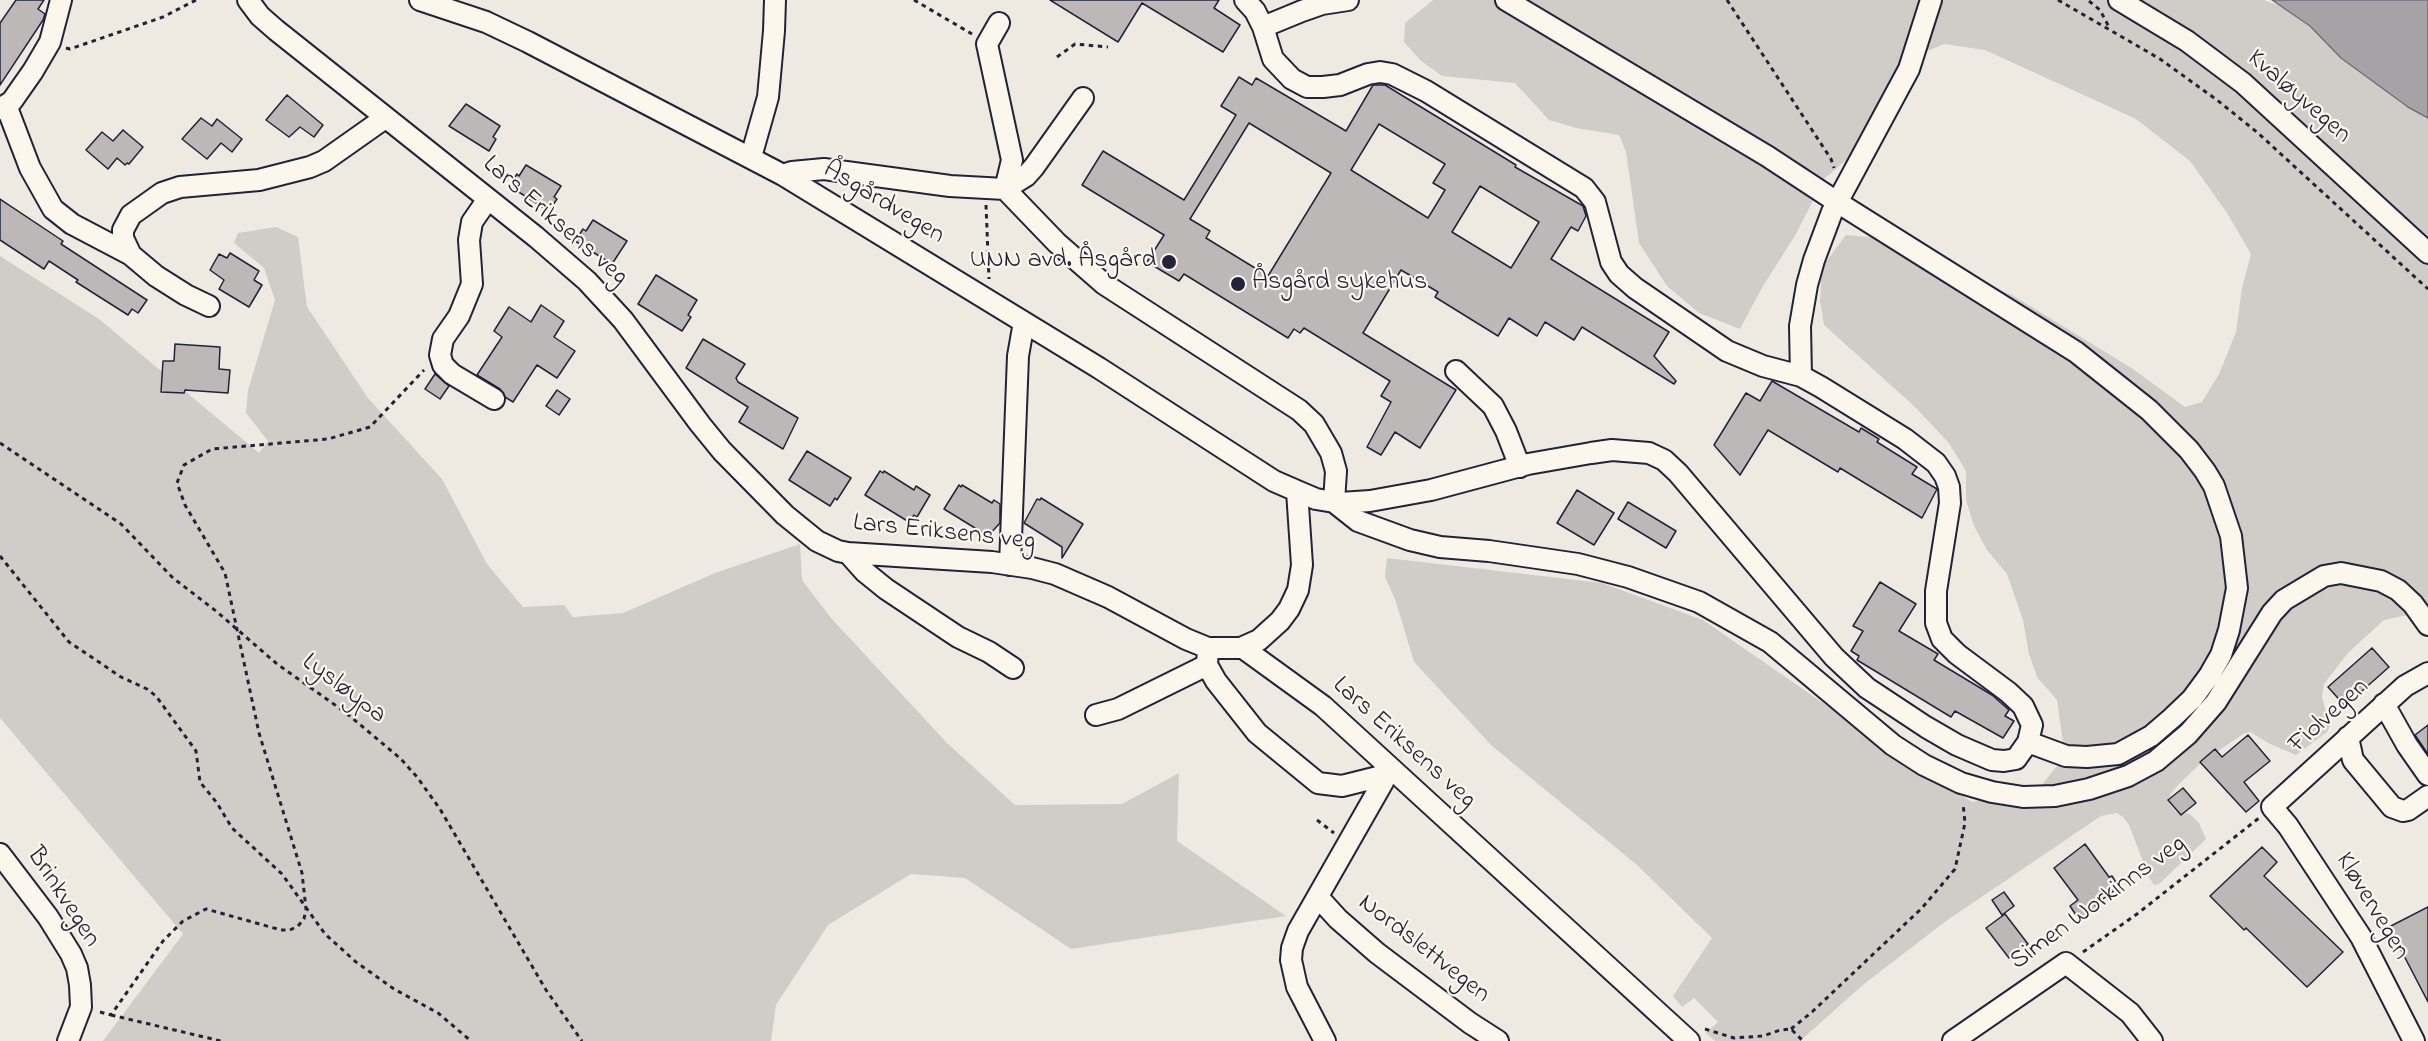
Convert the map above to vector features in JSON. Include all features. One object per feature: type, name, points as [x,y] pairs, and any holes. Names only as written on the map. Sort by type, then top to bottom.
[{"type":"street","points":[[61,0],[50,42],[12,101],[3,107],[30,168],[53,209],[72,224],[131,255],[156,276],[209,306]]},
{"type":"street","name":"Lars Eriksens veg","points":[[248,0],[268,23],[554,252],[608,302],[700,424],[761,492],[817,541],[848,553],[920,556],[1010,565],[1055,574],[1085,586],[1186,639],[1208,656],[1230,649],[1243,648],[1308,694],[1388,772],[1637,994],[1696,1035]]},
{"type":"street","name":"Åsgårdvegen","points":[[420,0],[477,19],[528,42],[751,157],[1024,322],[1274,481],[1316,500],[1334,502]]},
{"type":"street","points":[[751,157],[764,114],[770,82],[775,0]]},
{"type":"street","points":[[1245,0],[1255,11],[1263,27],[1273,59],[1292,79],[1307,87],[1340,85],[1368,74],[1380,72],[1392,74],[1426,91],[1584,188],[1595,202],[1614,268],[1627,282],[1727,351],[1763,366],[1801,376],[1922,450],[1936,463],[1949,487],[1950,503],[1936,591],[1936,623],[1942,639],[1957,654],[2023,706],[2031,725],[2028,742],[2016,759],[1992,760],[1957,745],[1867,688],[1834,657],[1698,494],[1665,460],[1649,453],[1612,450],[1520,466],[1431,490],[1370,501],[1334,502]]},
{"type":"street","points":[[1263,27],[1322,4],[1348,0]]},
{"type":"street","points":[[1506,0],[1767,156],[1840,196],[2055,338],[2117,382],[2157,417],[2189,450],[2214,486],[2225,515],[2235,561],[2237,588],[2234,613],[2221,655],[2210,676],[2192,699],[2151,736],[2118,754],[2087,757],[2066,756],[2028,742]]},
{"type":"street","points":[[1801,376],[1800,326],[1807,285],[1826,228],[1840,196],[1909,69],[1932,0]]},
{"type":"street","name":"Kvaløyvegen","points":[[2119,0],[2187,41],[2243,83],[2428,253]]},
{"type":"street","points":[[999,23],[987,44],[1012,160],[1005,189]]},
{"type":"street","points":[[783,175],[824,169],[950,186],[1005,189],[1026,176],[1034,167],[1083,98]]},
{"type":"street","points":[[131,255],[123,238],[126,222],[140,207],[162,193],[190,185],[260,180],[292,173],[324,161],[385,118]]},
{"type":"street","points":[[1005,189],[1057,243],[1104,284],[1299,410],[1314,424],[1331,453],[1336,477],[1334,502]]},
{"type":"street","points":[[488,199],[472,222],[469,240],[472,284],[459,316],[443,339],[440,355],[443,365],[452,374],[494,399]]},
{"type":"street","points":[[1010,565],[1018,356],[1024,322]]},
{"type":"street","points":[[1456,372],[1493,405],[1520,466]]},
{"type":"street","points":[[1243,648],[1258,640],[1280,621],[1298,590],[1302,565],[1297,491]]},
{"type":"street","points":[[1334,502],[1358,520],[1410,540],[1440,547],[1489,551],[1578,564],[1664,588],[1699,602],[1770,642],[1893,745],[1924,765],[1961,783],[1992,792],[2023,797],[2055,796],[2089,789],[2128,776],[2156,760],[2188,734],[2216,702],[2272,613],[2284,600],[2324,576],[2341,573],[2381,581],[2398,590],[2413,604],[2428,625]]},
{"type":"street","points":[[848,553],[865,572],[886,589],[958,636],[1013,668]]},
{"type":"street","points":[[1096,715],[1118,709],[1208,656],[1215,681],[1257,733],[1318,783],[1342,786],[1388,772]]},
{"type":"street","name":"Fiolvegen","points":[[2272,807],[2384,704],[2415,678],[2428,673]]},
{"type":"street","points":[[2384,704],[2407,746],[2428,775]]},
{"type":"street","points":[[2348,737],[2353,760],[2392,807],[2403,811],[2408,810],[2428,796]]},
{"type":"street","name":"Nordslettvegen","points":[[1325,1041],[1297,987],[1291,960],[1293,941],[1388,772]]},
{"type":"street","name":"Kløvervegen","points":[[2272,807],[2288,826],[2361,937],[2414,1041]]},
{"type":"street","name":"Brinkvegen","points":[[0,854],[48,917],[71,954],[80,985],[81,1007],[68,1041]]},
{"type":"street","name":"Nordslettvegen","points":[[1318,897],[1338,919],[1377,953],[1470,1023],[1498,1041]]},
{"type":"street","points":[[2066,963],[2130,1013],[2152,1041]]},
{"type":"street","name":"Simen Workinns veg","points":[[1953,1041],[2066,963]]},
{"type":"path","points":[[50,42],[70,49],[163,17],[196,0]]},
{"type":"path","points":[[914,0],[987,44]]},
{"type":"path","points":[[1727,0],[1831,159],[1840,196]]},
{"type":"path","points":[[2058,0],[2160,59],[2217,100],[2258,133],[2428,289]]},
{"type":"path","points":[[2089,1],[2100,10],[2110,29]]},
{"type":"path","points":[[1057,57],[1075,44],[1108,47]]},
{"type":"path","points":[[985,188],[991,302]]},
{"type":"path","points":[[111,1015],[163,941],[183,921],[206,909],[281,930],[290,930],[304,919],[306,906],[302,873],[259,733],[225,573],[185,505],[177,483],[184,465],[212,449],[328,439],[370,427],[440,355]]},
{"type":"path","name":"Lysløypa","points":[[0,443],[121,524],[172,578],[278,664],[376,736],[417,777],[440,809],[546,990],[582,1041]]},
{"type":"path","points":[[0,556],[69,642],[121,678],[147,689],[156,696],[196,751],[200,782],[217,803],[232,828],[282,874],[325,934],[356,962],[394,989],[438,1013],[471,1041]]},
{"type":"path","points":[[1696,1035],[1734,1038],[1763,1036],[1791,1029],[1922,908],[1955,869],[1965,823],[1961,783]]},
{"type":"path","name":"Simen Workinns veg","points":[[2066,963],[2137,914],[2272,807]]},
{"type":"path","points":[[81,1007],[221,1041]]},
{"type":"path","points":[[1791,1029],[1803,1041]]},
{"type":"path","points":[[1757,1041],[1763,1036]]},
{"type":"shaded area","points":[[1433,0],[2264,0],[2280,6],[2310,26],[2341,58],[2408,107],[2428,118],[2428,615],[2412,614],[2384,620],[2348,653],[2324,684],[2322,697],[2330,726],[2327,732],[2296,755],[2250,732],[2243,734],[2202,762],[2177,786],[2170,795],[2169,803],[2176,812],[2190,814],[2199,823],[2206,839],[2159,884],[2154,885],[2149,877],[2129,825],[2123,817],[2117,813],[2101,816],[1946,921],[1864,984],[1800,1041],[1715,1041],[1706,1033],[1718,1022],[1694,998],[1682,1007],[1673,996],[1712,938],[1637,865],[1492,746],[1414,662],[1395,599],[1385,577],[1387,558],[1602,583],[1703,620],[1936,781],[1972,802],[2040,787],[2065,756],[2057,700],[2037,677],[2029,654],[2023,620],[2007,574],[1987,550],[1974,526],[1966,500],[1966,471],[1948,442],[1914,406],[1824,325],[1820,301],[1822,267],[1846,235],[1870,237],[2012,295],[2133,369],[2185,407],[2202,402],[2219,374],[2236,332],[2242,288],[2251,254],[2227,213],[2190,161],[2136,119],[1985,50],[1944,44],[1925,52],[1896,118],[1824,179],[1796,234],[1763,286],[1740,329],[1699,313],[1667,286],[1639,243],[1626,152],[1619,135],[1576,128],[1549,120],[1515,83],[1442,76],[1420,60],[1404,42],[1405,23]]},
{"type":"shaded area","points":[[2272,0],[2428,0],[2428,118],[2408,107],[2341,58],[2310,26]]},
{"type":"shaded area","points":[[276,227],[298,237],[307,307],[368,398],[442,479],[487,564],[523,607],[564,605],[573,617],[623,613],[715,573],[800,544],[802,580],[831,618],[947,743],[1015,805],[1122,804],[1179,773],[1177,841],[1286,916],[1071,949],[965,878],[911,874],[828,925],[776,1005],[771,1041],[103,1041],[183,934],[0,718],[0,256],[99,319],[259,453],[268,441],[246,413],[248,390],[275,300],[264,268],[234,243],[238,233]]},
{"type":"building","points":[[16,0],[44,0],[38,9],[45,14],[0,85],[0,23]]},
{"type":"building","points":[[1050,0],[1219,0],[1214,8],[1240,25],[1223,52],[1142,3],[1118,42]]},
{"type":"building","points":[[1239,77],[1252,85],[1256,78],[1346,131],[1373,85],[1385,85],[1516,165],[1515,167],[1583,206],[1586,216],[1578,231],[1571,227],[1551,259],[1669,332],[1654,356],[1676,381],[1674,384],[1582,327],[1574,340],[1545,322],[1537,336],[1509,318],[1498,336],[1435,297],[1438,292],[1401,270],[1363,333],[1456,390],[1420,448],[1395,432],[1381,455],[1367,447],[1391,402],[1381,396],[1390,381],[1304,328],[1300,333],[1294,329],[1288,338],[1184,274],[1179,281],[1147,262],[1164,235],[1082,185],[1103,151],[1184,200],[1236,115],[1221,106]],"holes":[[[1249,123],[1331,173],[1268,276],[1206,238],[1210,231],[1190,219]],[[1379,124],[1445,164],[1433,183],[1445,190],[1428,218],[1351,170]],[[1480,186],[1539,222],[1511,268],[1452,232]]]},
{"type":"building","points":[[287,95],[323,125],[314,137],[300,127],[289,137],[266,120]]},
{"type":"building","points":[[466,104],[500,126],[493,137],[496,139],[489,151],[449,126]]},
{"type":"building","points":[[201,118],[212,126],[217,119],[242,139],[232,152],[221,143],[207,159],[182,139]]},
{"type":"building","points":[[123,130],[143,147],[129,164],[125,165],[117,158],[108,169],[86,150],[102,132],[113,141]]},
{"type":"building","points":[[526,165],[561,186],[554,197],[557,199],[549,211],[509,186]]},
{"type":"building","points":[[0,199],[63,241],[61,244],[147,300],[138,313],[132,309],[128,315],[76,282],[78,280],[49,261],[44,269],[0,240]]},
{"type":"building","points":[[593,220],[627,241],[612,264],[575,241],[583,229],[586,231]]},
{"type":"building","points":[[230,253],[259,271],[254,280],[262,285],[249,307],[219,289],[224,280],[210,270],[219,254],[227,258]]},
{"type":"building","points":[[656,275],[697,300],[688,315],[691,317],[682,331],[638,304]]},
{"type":"building","points":[[541,305],[564,321],[554,337],[575,351],[557,378],[537,365],[513,402],[505,397],[500,389],[477,375],[502,337],[494,331],[509,307],[531,322]]},
{"type":"building","points":[[703,339],[745,364],[736,378],[738,382],[798,418],[783,449],[739,422],[748,407],[686,368]]},
{"type":"building","points":[[175,344],[220,347],[219,369],[230,370],[228,393],[185,390],[184,393],[161,392],[163,361],[174,361]]},
{"type":"building","points":[[435,374],[449,386],[440,399],[425,389]]},
{"type":"building","points":[[1772,381],[1859,432],[1861,428],[1879,439],[1877,442],[1917,467],[1912,474],[1937,489],[1922,518],[1840,468],[1838,472],[1768,430],[1740,475],[1714,445],[1746,393],[1760,401]]},
{"type":"building","points":[[557,390],[570,399],[559,415],[546,406]]},
{"type":"building","points":[[807,451],[851,478],[837,500],[835,498],[830,506],[789,480]]},
{"type":"building","points":[[880,471],[883,473],[884,471],[914,490],[916,486],[930,495],[917,517],[914,515],[909,522],[865,495]]},
{"type":"building","points":[[959,485],[992,503],[994,500],[1000,504],[1000,523],[988,536],[944,509]]},
{"type":"building","points":[[1577,490],[1614,513],[1594,545],[1557,523]]},
{"type":"building","points":[[1041,498],[1083,524],[1062,558],[1062,547],[1024,523],[1037,499]]},
{"type":"building","points":[[1628,502],[1676,531],[1666,548],[1618,519]]},
{"type":"building","points":[[1880,582],[1916,604],[1899,631],[1938,654],[1934,660],[1992,695],[2009,710],[2005,716],[2014,721],[2003,738],[1955,711],[1951,717],[1857,660],[1859,656],[1851,651],[1863,631],[1853,626]]},
{"type":"building","points":[[2372,648],[2389,667],[2345,706],[2328,687]]},
{"type":"building","points":[[2428,725],[2428,754],[2415,735]]},
{"type":"building","points":[[2248,735],[2270,761],[2244,782],[2259,801],[2246,812],[2200,762],[2215,749],[2222,757]]},
{"type":"building","points":[[2183,788],[2196,803],[2181,815],[2168,800]]},
{"type":"building","points":[[2085,844],[2119,887],[2095,905],[2098,908],[2080,921],[2070,906],[2078,900],[2054,868]]},
{"type":"building","points":[[2262,847],[2277,862],[2264,876],[2343,952],[2307,987],[2210,896]]},
{"type":"building","points":[[2004,892],[2014,906],[2002,915],[1992,900]]},
{"type":"building","points":[[2428,907],[2428,1002],[2389,927]]},
{"type":"building","points":[[2005,914],[2028,944],[2009,958],[1986,928]]},
{"type":"place","name":"UNN avd. Åsgård","points":[[1169,262]]},
{"type":"place","name":"Åsgård sykehus","points":[[1238,284]]}]
